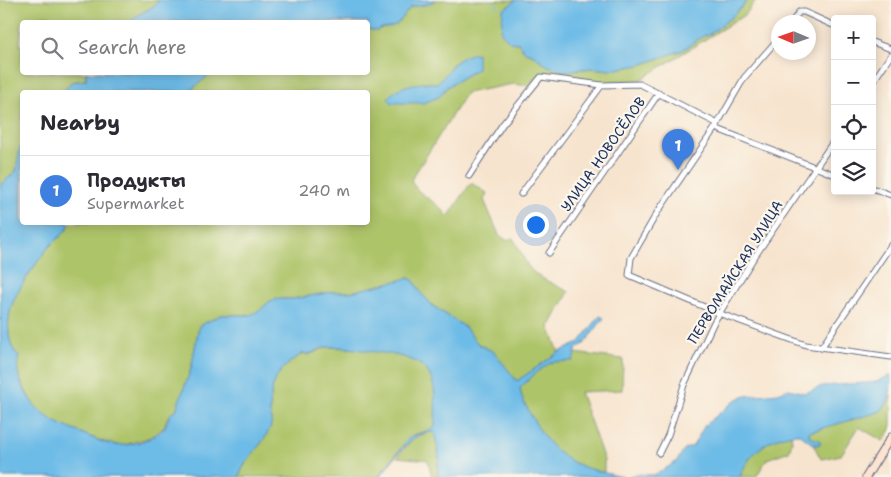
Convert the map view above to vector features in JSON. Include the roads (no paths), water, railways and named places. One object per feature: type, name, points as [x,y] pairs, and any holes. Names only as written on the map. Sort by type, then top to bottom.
[{"type":"street","points":[[797,15],[799,12],[812,15]]},
{"type":"street","points":[[816,17],[831,24]]},
{"type":"street","points":[[876,43],[891,49]]},
{"type":"street","points":[[771,47],[744,78],[717,126],[657,213],[633,253],[629,263],[629,275],[721,314],[821,348],[891,357]]},
{"type":"street","points":[[876,77],[891,55]]},
{"type":"street","points":[[469,176],[502,125],[537,80],[544,77],[602,85],[640,84],[717,126],[831,174]]},
{"type":"street","points":[[521,194],[602,85]]},
{"type":"street","name":"УЛИЦА НОВОСЁЛОВ","points":[[550,253],[659,93]]},
{"type":"street","name":"ПЕРВОМАЙСКАЯ УЛИЦА","points":[[659,453],[668,435],[678,403],[699,351],[753,260],[831,145]]},
{"type":"street","points":[[876,189],[891,195]]},
{"type":"street","points":[[821,348],[891,245]]},
{"type":"street","points":[[866,477],[891,437]]},
{"type":"water","points":[[159,0],[435,0],[429,4],[411,7],[396,25],[377,31],[370,29],[370,20],[132,20]]},
{"type":"water","points":[[516,0],[748,0],[733,16],[710,34],[703,36],[683,50],[640,65],[610,70],[593,68],[564,71],[548,66],[532,54],[525,52],[518,43],[510,42],[501,33],[503,10]]},
{"type":"water","points":[[477,53],[477,69],[447,87],[439,97],[423,103],[392,103],[388,98],[392,93],[404,87],[424,83],[437,83],[458,60]]},
{"type":"water","points":[[86,75],[209,75],[191,90],[65,90],[71,82],[86,80]]},
{"type":"water","points":[[20,147],[20,225],[69,225],[63,234],[47,249],[22,284],[14,299],[9,317],[10,339],[15,352],[19,356],[18,371],[22,385],[40,411],[56,422],[99,441],[113,445],[127,445],[145,440],[160,432],[166,425],[168,418],[176,410],[191,369],[199,326],[221,315],[250,315],[259,311],[270,301],[278,299],[293,299],[332,292],[351,292],[409,278],[414,281],[421,293],[433,306],[465,327],[478,344],[494,352],[517,381],[559,352],[579,343],[600,316],[604,318],[584,344],[577,348],[573,361],[552,362],[538,371],[520,388],[524,403],[541,432],[559,453],[581,466],[625,477],[437,477],[439,456],[434,431],[417,436],[403,448],[380,477],[378,477],[409,438],[435,427],[432,381],[420,364],[409,359],[376,352],[324,347],[307,354],[303,353],[287,365],[277,376],[272,390],[271,426],[264,440],[246,462],[239,477],[1,477],[0,186],[16,171]]},
{"type":"water","points":[[891,375],[888,400],[879,412],[809,432],[809,436],[820,441],[820,445],[813,444],[799,434],[780,437],[771,441],[755,452],[740,477],[627,477],[637,474],[655,475],[676,462],[685,449],[693,446],[705,425],[737,399],[746,396],[778,393],[789,389],[805,393],[823,386],[876,382]]},
{"type":"waterway","points":[[490,0],[503,10]]},
{"type":"place","name":"Продукты","points":[[678,170]]}]
